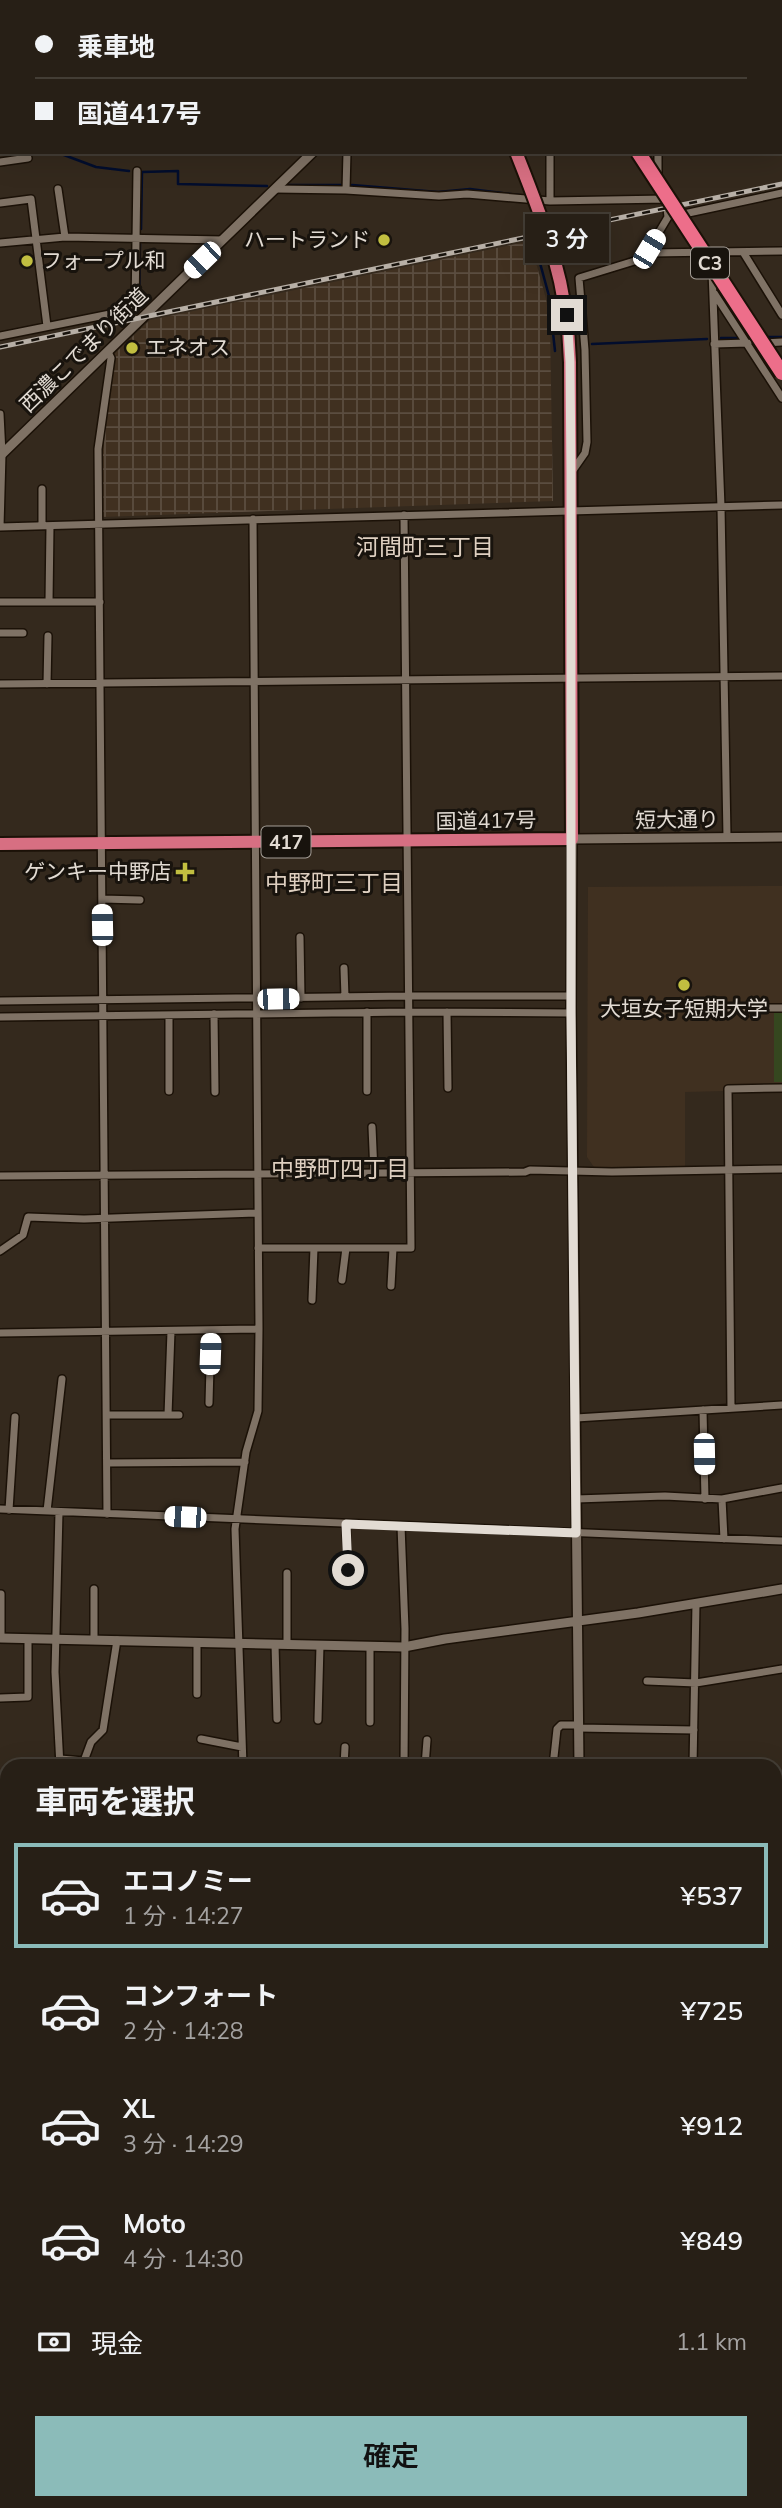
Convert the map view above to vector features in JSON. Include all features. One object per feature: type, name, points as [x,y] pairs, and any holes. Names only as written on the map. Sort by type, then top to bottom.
[{"type":"highway","points":[[517,154],[544,222],[558,267],[569,329],[572,839]]},
{"type":"highway","name":"C3","points":[[639,154],[782,373]]},
{"type":"highway","name":"国道417号","points":[[0,844],[572,839]]},
{"type":"street","name":"西濃こでまり街道","points":[[1,455],[311,154]]},
{"type":"street","points":[[346,190],[347,154]]},
{"type":"street","points":[[550,154],[550,201]]},
{"type":"street","points":[[658,154],[658,199]]},
{"type":"street","points":[[0,162],[28,158]]},
{"type":"street","points":[[0,336],[135,309],[137,172]]},
{"type":"street","points":[[58,189],[65,237]]},
{"type":"street","points":[[275,189],[439,196],[467,194],[550,201],[666,199],[668,217],[641,259],[579,278],[587,442],[585,453],[571,473]]},
{"type":"street","points":[[668,217],[782,193]]},
{"type":"street","points":[[0,203],[31,199],[47,326]]},
{"type":"street","points":[[0,243],[65,237],[222,240]]},
{"type":"street","points":[[649,249],[652,253],[782,251]]},
{"type":"street","points":[[743,252],[782,315]]},
{"type":"street","points":[[712,253],[721,507],[727,837]]},
{"type":"street","points":[[713,292],[782,398]]},
{"type":"street","points":[[714,344],[782,342]]},
{"type":"street","points":[[107,1514],[98,449],[111,358],[108,352]]},
{"type":"street","points":[[0,414],[0,527],[782,505]]},
{"type":"street","points":[[42,489],[49,602]]},
{"type":"street","points":[[258,1248],[411,1248],[404,515]]},
{"type":"street","points":[[243,1759],[237,1519],[250,1435],[258,1411],[259,1329],[252,681],[253,519]]},
{"type":"street","points":[[0,602],[100,602]]},
{"type":"street","points":[[0,633],[23,633]]},
{"type":"street","points":[[47,684],[48,636]]},
{"type":"street","points":[[0,684],[782,676]]},
{"type":"street","name":"短大通り","points":[[572,839],[782,837]]},
{"type":"street","points":[[572,839],[572,1170],[579,1759]]},
{"type":"street","points":[[102,900],[140,900]]},
{"type":"street","points":[[300,937],[301,998]]},
{"type":"street","points":[[344,968],[345,997]]},
{"type":"street","points":[[0,1001],[169,1015],[214,1014],[301,998],[345,997],[409,1004],[447,1012],[571,1004]]},
{"type":"street","points":[[0,1017],[103,1008],[256,1006],[367,1012],[409,1004],[571,1004]]},
{"type":"street","points":[[726,1008],[782,1009]]},
{"type":"street","points":[[367,1012],[367,1091]]},
{"type":"street","points":[[447,1012],[447,1088]]},
{"type":"street","points":[[214,1014],[215,1092]]},
{"type":"street","points":[[169,1015],[169,1091]]},
{"type":"street","points":[[731,1408],[728,1089],[782,1088]]},
{"type":"street","points":[[372,1127],[373,1173]]},
{"type":"street","points":[[0,1176],[782,1169]]},
{"type":"street","points":[[0,1251],[23,1235],[28,1217],[84,1219],[258,1213]]},
{"type":"street","points":[[312,1300],[314,1248]]},
{"type":"street","points":[[342,1280],[346,1248]]},
{"type":"street","points":[[391,1286],[393,1248]]},
{"type":"street","points":[[0,1333],[259,1329]]},
{"type":"street","points":[[209,1403],[211,1330]]},
{"type":"street","points":[[168,1415],[171,1331]]},
{"type":"street","points":[[47,1511],[62,1379]]},
{"type":"street","points":[[576,1418],[782,1405]]},
{"type":"street","points":[[703,1410],[705,1499]]},
{"type":"street","points":[[107,1415],[179,1415]]},
{"type":"street","points":[[9,1510],[15,1417]]},
{"type":"street","points":[[107,1463],[245,1462]]},
{"type":"street","points":[[576,1499],[665,1496],[722,1499],[782,1489]]},
{"type":"street","points":[[722,1499],[724,1539]]},
{"type":"street","points":[[0,1509],[782,1541]]},
{"type":"street","points":[[59,1512],[55,1672],[60,1759]]},
{"type":"street","points":[[346,1524],[348,1570]]},
{"type":"street","points":[[401,1526],[404,1759]]},
{"type":"street","points":[[287,1573],[287,1644]]},
{"type":"street","points":[[1,1594],[0,1638],[404,1647],[782,1588]]},
{"type":"street","points":[[94,1589],[94,1640]]},
{"type":"street","points":[[693,1759],[696,1603]]},
{"type":"street","points":[[0,1698],[28,1697],[28,1639]]},
{"type":"street","points":[[85,1759],[91,1742],[103,1730],[117,1640]]},
{"type":"street","points":[[197,1642],[197,1694]]},
{"type":"street","points":[[275,1644],[277,1719]]},
{"type":"street","points":[[318,1720],[320,1645]]},
{"type":"street","points":[[370,1646],[370,1722]]},
{"type":"street","points":[[647,1681],[696,1683],[782,1670]]},
{"type":"street","points":[[553,1759],[556,1729],[561,1725],[694,1730]]},
{"type":"street","points":[[201,1739],[242,1747]]},
{"type":"street","points":[[425,1759],[426,1740]]},
{"type":"street","points":[[344,1759],[345,1746]]},
{"type":"shaded area","points":[[530,241],[546,299],[550,327],[553,501],[101,517],[103,431],[113,355],[150,320]]},
{"type":"shaded area","name":"大垣女子短期大学","points":[[782,886],[782,1084],[725,1085],[724,1091],[685,1092],[685,1166],[594,1167],[587,1157],[588,887]]},
{"type":"green space","points":[[774,1010],[782,1010],[782,1082],[774,1082]]},
{"type":"waterway","points":[[61,154],[96,167],[129,171]]},
{"type":"waterway","points":[[141,229],[142,172],[178,171],[178,184],[267,186]]},
{"type":"waterway","points":[[289,185],[341,185]]},
{"type":"waterway","points":[[352,185],[438,192],[470,189],[519,195]]},
{"type":"waterway","points":[[534,241],[549,296],[555,351]]},
{"type":"waterway","points":[[139,310],[140,244]]},
{"type":"waterway","points":[[764,337],[782,337]]},
{"type":"waterway","points":[[721,338],[740,338]]},
{"type":"waterway","points":[[592,344],[707,339]]},
{"type":"railway","points":[[0,347],[782,184]]},
{"type":"place","name":"ハートランド","points":[[384,240]]},
{"type":"place","name":"フォープル和","points":[[27,261]]},
{"type":"place","name":"エネオス","points":[[132,348]]},
{"type":"place","name":"ゲンキー中野店","points":[[185,872]]},
{"type":"place","name":"大垣女子短期大学","points":[[684,985]]},
{"type":"district","name":"河間町三丁目","points":[[425,547]]},
{"type":"district","name":"中野町三丁目","points":[[334,883]]},
{"type":"district","name":"中野町四丁目","points":[[340,1169]]},
{"type":"route","points":[[348,1570],[346,1524],[576,1533],[571,1013],[571,473],[567,315]]}]
